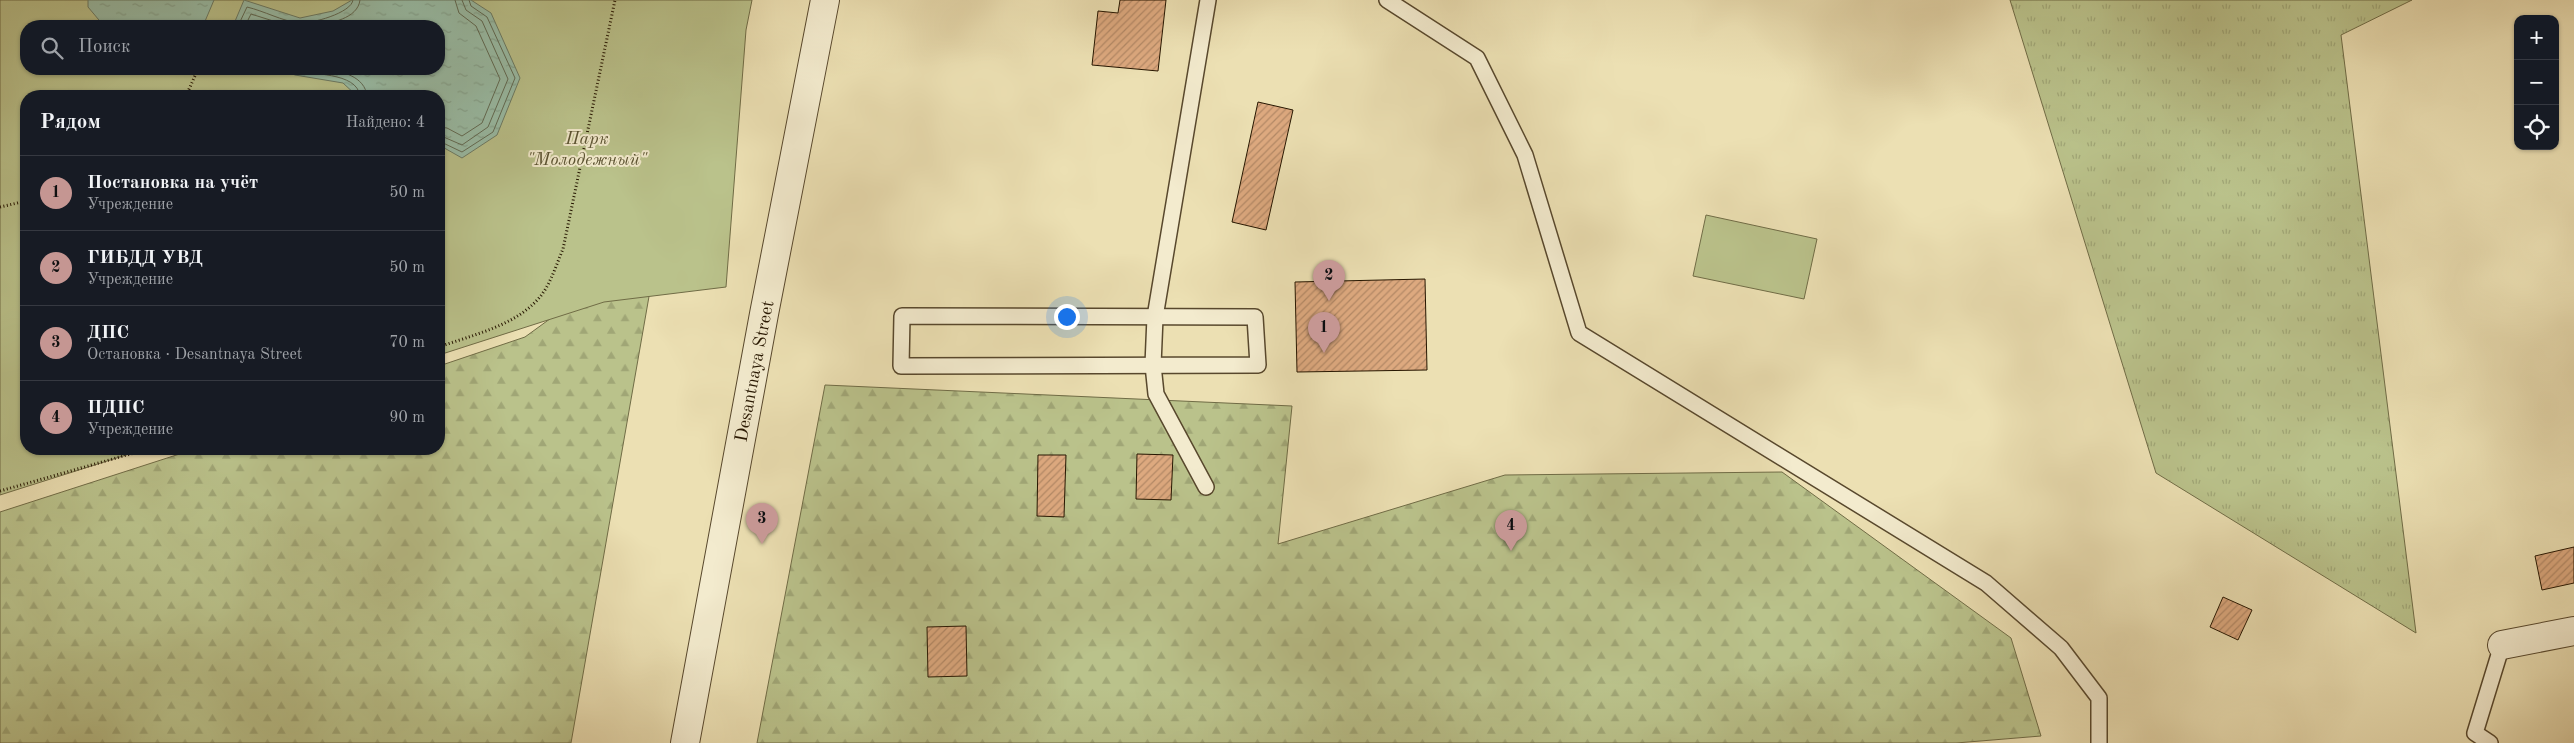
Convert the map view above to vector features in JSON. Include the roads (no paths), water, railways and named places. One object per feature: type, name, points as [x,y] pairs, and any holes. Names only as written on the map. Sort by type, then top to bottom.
[{"type":"street","name":"Desantnaya Street","points":[[685,743],[762,324],[826,0]]},
{"type":"street","points":[[2502,645],[2574,631]]},
{"type":"lane","points":[[1206,487],[1156,394],[1153,366],[1155,317],[1208,0]]},
{"type":"lane","points":[[1387,0],[1477,58],[1525,155],[1579,332],[1986,583],[2061,648],[2099,698],[2100,743]]},
{"type":"lane","points":[[902,316],[1256,317],[1258,365],[1153,366],[901,366],[902,316]]},
{"type":"lane","points":[[2490,743],[2475,734],[2502,645]]},
{"type":"water","points":[[88,0],[214,0],[206,20],[99,20],[88,7]]},
{"type":"water","points":[[244,0],[300,18],[333,11],[352,0],[471,0],[491,13],[520,78],[497,135],[462,158],[445,148],[445,90],[351,90],[343,83],[295,75],[445,75],[445,20],[236,20]]},
{"type":"place","name":"ГИБДД УВД","points":[[1329,301]]},
{"type":"place","name":"Постановка на учёт","points":[[1324,353]]},
{"type":"place","name":"ДПС","points":[[762,544]]},
{"type":"place","name":"ПДПС","points":[[1511,551]]},
{"type":"park label","name":"Парк \"Молодежный\"","points":[[587,148]]}]
